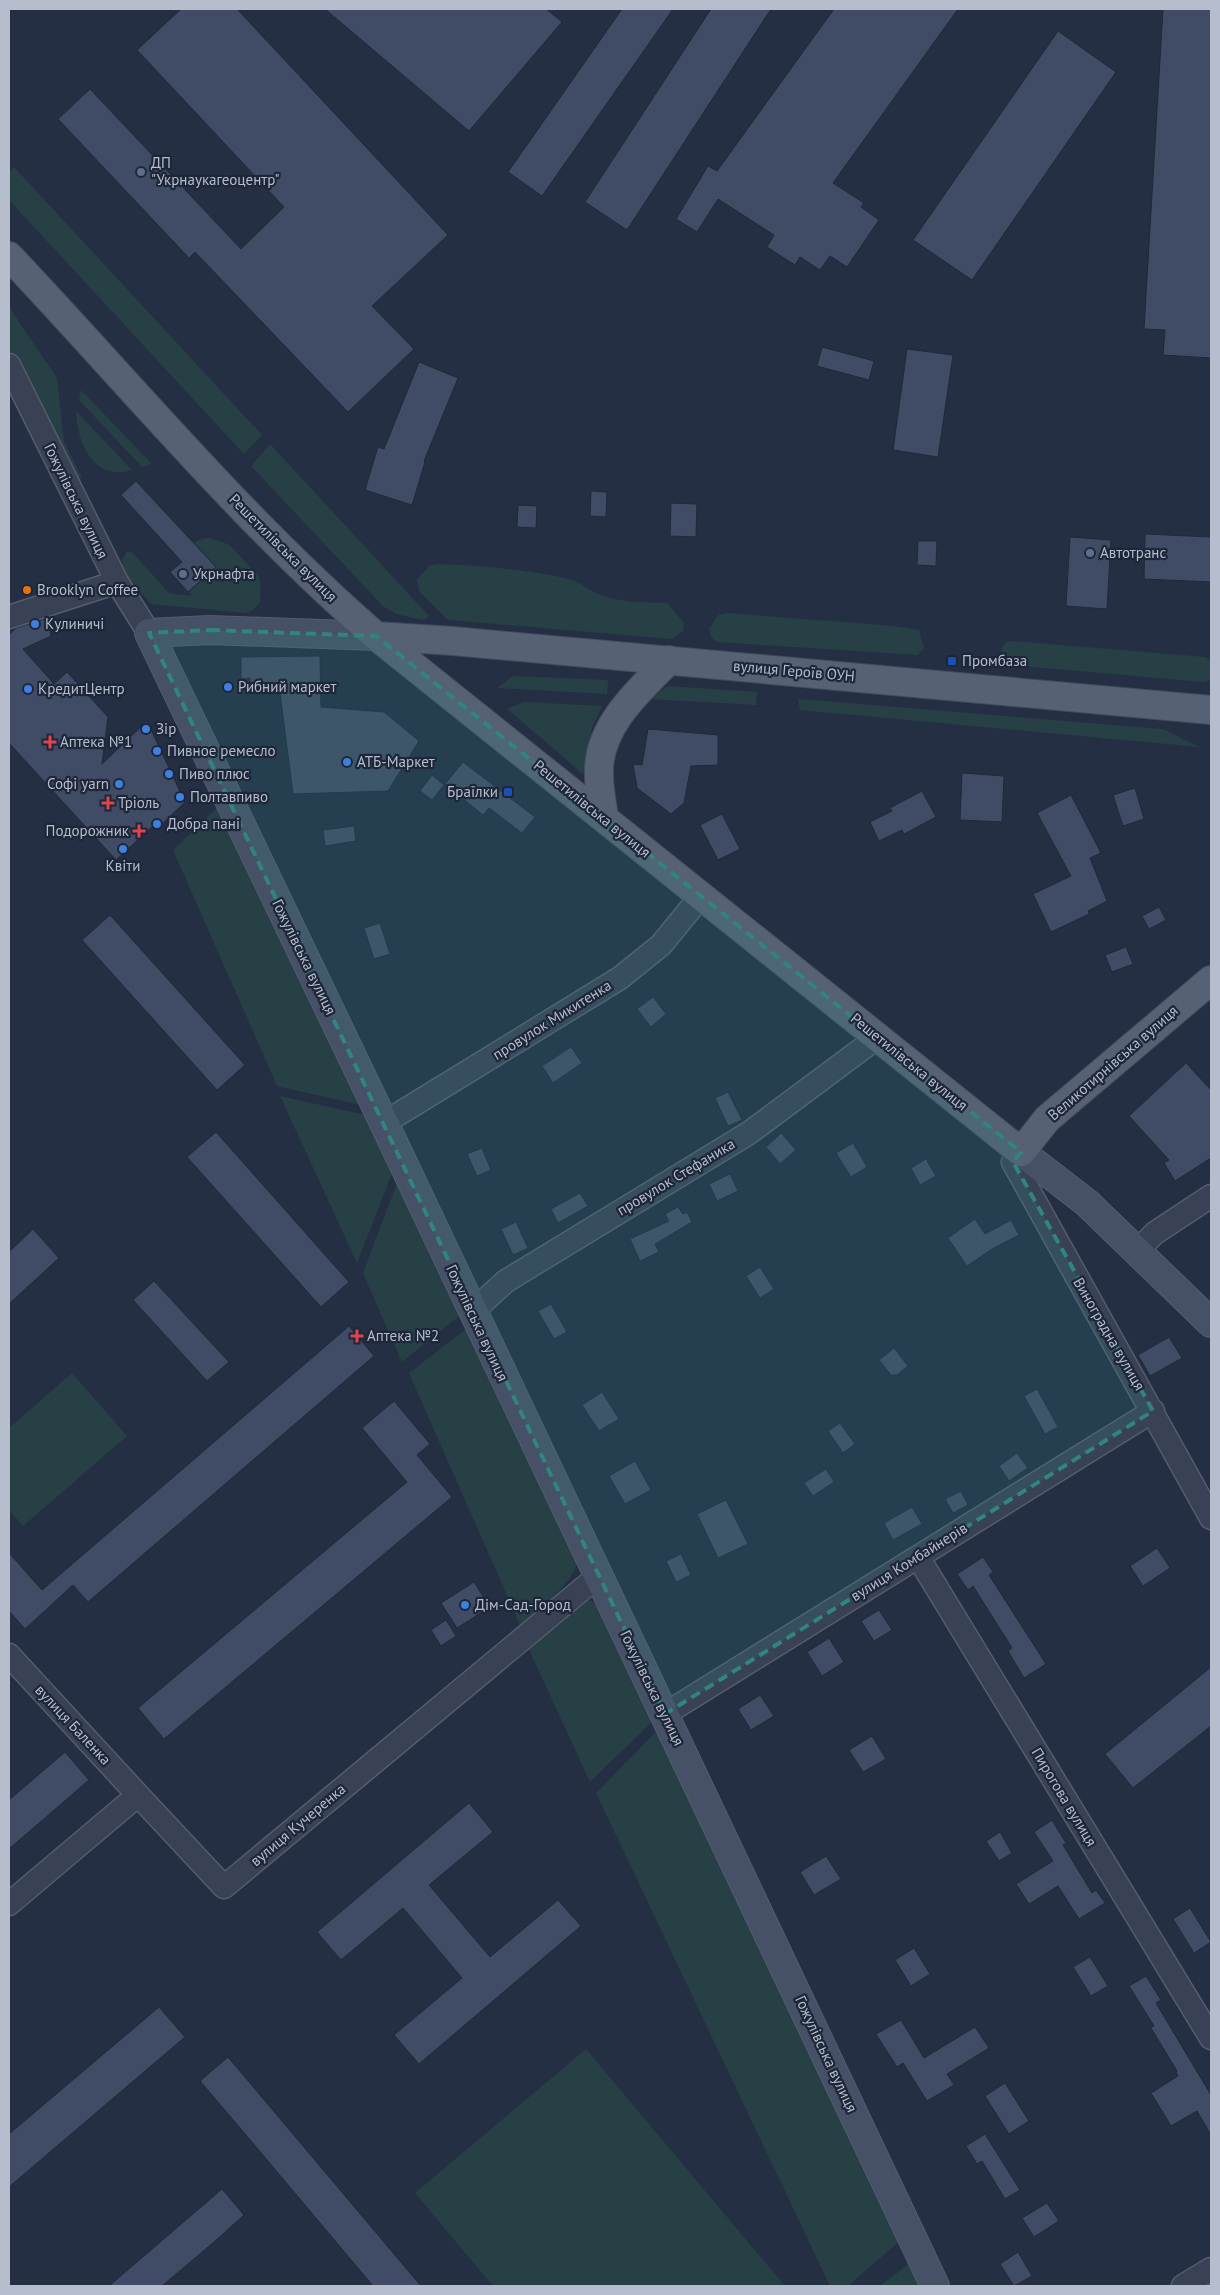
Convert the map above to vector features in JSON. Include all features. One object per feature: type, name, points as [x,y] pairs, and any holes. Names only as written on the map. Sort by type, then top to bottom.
[{"type":"main road","name":"Решетилівська вулиця","points":[[9,256],[240,506],[326,592],[376,636],[1021,1152]]},
{"type":"main road","name":"вулиця Героїв ОУН","points":[[376,636],[423,638],[1211,710]]},
{"type":"main road","points":[[604,818],[599,769],[606,736],[628,703],[669,660]]},
{"type":"main road","points":[[1180,708],[1211,728]]},
{"type":"main road","name":"Великотирнівська вулиця","points":[[1021,1152],[1046,1119],[1211,980]]},
{"type":"street","name":"Гожулівська вулиця","points":[[9,366],[87,526],[117,582],[149,633],[384,1122],[472,1312],[936,2286]]},
{"type":"street","points":[[9,617],[117,582]]},
{"type":"street","points":[[149,633],[210,630],[376,636]]},
{"type":"street","name":"провулок Микитенка","points":[[384,1122],[620,978],[660,945],[701,896]]},
{"type":"street","name":"провулок Стефаника","points":[[472,1312],[506,1281],[749,1132],[878,1037]]},
{"type":"street","name":"Решетилівська вулиця","points":[[1021,1152],[1087,1203],[1138,1250],[1211,1323]]},
{"type":"street","name":"Виноградна вулиця","points":[[1021,1152],[1013,1162],[1211,1518]]},
{"type":"street","points":[[1138,1250],[1155,1233],[1211,1196]]},
{"type":"street","name":"вулиця Комбайнерів","points":[[665,1714],[1153,1411]]},
{"type":"street","name":"Пирогова вулиця","points":[[918,1556],[1211,2038]]},
{"type":"street","name":"вулиця Кучеренка","points":[[138,1795],[224,1887],[598,1576]]},
{"type":"street","name":"вулиця Баленка","points":[[9,1655],[138,1795]]},
{"type":"street","points":[[9,1904],[138,1795]]},
{"type":"street","points":[[1182,2286],[1211,2269]]},
{"type":"highlighted area","points":[[210,630],[376,636],[1021,1152],[1013,1162],[1153,1411],[665,1714],[149,633]]},
{"type":"green space","points":[[14,167],[262,435],[244,454],[9,200],[9,172]]},
{"type":"green space","points":[[9,307],[57,378],[64,441],[82,478],[78,480],[9,351]]},
{"type":"green space","points":[[81,390],[152,464],[142,467],[79,400]]},
{"type":"green space","points":[[76,411],[132,470],[119,472],[107,470],[90,457],[80,435]]},
{"type":"green space","points":[[270,444],[429,616],[424,620],[396,614],[383,606],[251,466]]},
{"type":"green space","points":[[210,538],[230,545],[259,577],[261,589],[260,602],[253,610],[245,613],[151,604],[123,571],[122,560],[127,551],[133,553],[169,593],[192,596],[189,592],[216,567],[198,547],[186,558],[194,543],[201,539]]},
{"type":"green space","points":[[436,564],[540,573],[572,580],[596,593],[613,599],[667,603],[684,623],[683,631],[672,639],[448,620],[419,591],[417,580],[429,566]]},
{"type":"green space","points":[[727,613],[894,626],[919,630],[924,648],[918,655],[717,642],[711,637],[709,629],[718,615]]},
{"type":"green space","points":[[1006,642],[1205,657],[1211,661],[1211,680],[1204,682],[1010,665],[1004,660],[1001,652]]},
{"type":"green space","points":[[513,676],[608,680],[607,694],[497,688]]},
{"type":"green space","points":[[668,686],[757,692],[756,705],[647,699]]},
{"type":"green space","points":[[798,699],[1163,729],[1199,747],[800,710]]},
{"type":"green space","points":[[524,702],[602,706],[592,728],[583,774],[507,709]]},
{"type":"green space","points":[[223,802],[365,1106],[277,1086],[173,850]]},
{"type":"green space","points":[[280,1096],[370,1116],[395,1166],[357,1263]]},
{"type":"green space","points":[[400,1175],[464,1312],[402,1362],[363,1273]]},
{"type":"green space","points":[[470,1326],[580,1555],[564,1586],[520,1625],[409,1373]]},
{"type":"green space","points":[[72,1373],[127,1436],[23,1526],[9,1510],[9,1428]]},
{"type":"green space","points":[[583,1597],[602,1607],[656,1718],[590,1782],[526,1643]]},
{"type":"green space","points":[[661,1727],[903,2238],[848,2286],[830,2286],[596,1793]]},
{"type":"green space","points":[[586,2049],[785,2286],[493,2286],[415,2193]]},
{"type":"green space","points":[[915,2259],[928,2286],[880,2286]]},
{"type":"building","points":[[181,9],[237,9],[448,235],[372,306],[414,349],[348,412],[195,252],[189,258],[58,119],[90,89],[241,249],[284,207],[137,50]]},
{"type":"building","points":[[325,9],[546,9],[562,22],[469,131]]},
{"type":"building","points":[[622,9],[673,9],[542,196],[508,172]]},
{"type":"building","points":[[711,9],[771,9],[627,230],[585,202]]},
{"type":"building","points":[[834,9],[958,9],[833,183],[864,203],[861,207],[879,220],[847,267],[830,256],[820,270],[800,257],[795,265],[767,247],[774,235],[718,199],[697,232],[676,219],[708,166],[717,171]]},
{"type":"building","points":[[1163,9],[1211,9],[1211,358],[1163,355],[1165,330],[1144,329]]},
{"type":"building","points":[[1058,31],[1116,72],[972,280],[913,240]]},
{"type":"building","points":[[822,347],[874,361],[869,380],[817,366]]},
{"type":"building","points":[[907,349],[953,355],[938,457],[893,450]]},
{"type":"building","points":[[419,362],[458,378],[424,461],[412,505],[365,490],[378,447],[384,449]]},
{"type":"building","points":[[136,481],[216,567],[188,592],[170,572],[182,562],[121,495]]},
{"type":"building","points":[[591,491],[607,492],[606,517],[590,516]]},
{"type":"building","points":[[671,503],[697,504],[696,537],[670,536]]},
{"type":"building","points":[[518,505],[537,506],[536,528],[517,527]]},
{"type":"building","points":[[1145,534],[1211,537],[1211,582],[1144,579]]},
{"type":"building","points":[[1070,537],[1111,540],[1107,609],[1066,606]]},
{"type":"building","points":[[918,541],[937,541],[936,566],[917,565]]},
{"type":"building","points":[[48,618],[51,636],[23,649],[54,684],[67,672],[108,717],[102,764],[147,721],[185,802],[158,828],[154,825],[116,860],[9,743],[9,635],[16,628]]},
{"type":"building","name":"АТБ-Маркет","points":[[320,656],[321,707],[384,712],[419,741],[388,791],[293,794],[280,693],[250,693],[250,678],[241,679],[241,657]]},
{"type":"building","points":[[648,729],[718,735],[718,765],[691,766],[684,803],[671,814],[637,788],[633,764],[642,765]]},
{"type":"building","points":[[463,762],[535,817],[522,833],[489,808],[483,815],[445,784]]},
{"type":"building","points":[[962,773],[1004,776],[1002,822],[960,820]]},
{"type":"building","points":[[432,775],[444,785],[432,800],[420,791]]},
{"type":"building","points":[[1135,788],[1144,819],[1123,826],[1113,795]]},
{"type":"building","points":[[922,791],[936,817],[904,834],[902,830],[879,841],[870,822],[892,811],[890,808]]},
{"type":"building","points":[[1071,795],[1101,853],[1090,858],[1107,901],[1088,911],[1089,914],[1051,932],[1033,894],[1071,876],[1037,813]]},
{"type":"building","points":[[722,814],[740,849],[718,860],[700,825]]},
{"type":"building","points":[[354,826],[356,841],[325,846],[323,830]]},
{"type":"building","points":[[1159,907],[1166,920],[1149,929],[1142,916]]},
{"type":"building","points":[[110,915],[245,1065],[217,1090],[82,940]]},
{"type":"building","points":[[380,923],[390,954],[374,959],[364,928]]},
{"type":"building","points":[[1126,947],[1133,964],[1112,972],[1105,955]]},
{"type":"building","points":[[653,997],[666,1014],[651,1027],[637,1009]]},
{"type":"building","points":[[571,1047],[582,1063],[553,1083],[542,1066]]},
{"type":"building","points":[[1186,1063],[1211,1090],[1211,1158],[1175,1181],[1164,1163],[1169,1160],[1129,1116]]},
{"type":"building","points":[[728,1092],[742,1120],[728,1126],[715,1098]]},
{"type":"building","points":[[216,1132],[349,1282],[321,1307],[187,1157]]},
{"type":"building","points":[[781,1133],[796,1150],[780,1164],[766,1147]]},
{"type":"building","points":[[853,1143],[867,1167],[851,1177],[836,1153]]},
{"type":"building","points":[[482,1148],[491,1170],[477,1176],[467,1154]]},
{"type":"building","points":[[926,1159],[936,1176],[920,1185],[911,1168]]},
{"type":"building","points":[[730,1174],[738,1191],[717,1201],[709,1184]]},
{"type":"building","points":[[580,1193],[588,1206],[558,1223],[551,1209]]},
{"type":"building","points":[[678,1207],[683,1214],[687,1212],[692,1222],[655,1244],[659,1252],[640,1261],[630,1239],[669,1221],[665,1214]]},
{"type":"building","points":[[975,1219],[985,1234],[1011,1220],[1019,1235],[992,1249],[967,1266],[948,1238]]},
{"type":"building","points":[[516,1222],[528,1248],[513,1255],[501,1229]]},
{"type":"building","points":[[33,1229],[59,1258],[9,1304],[9,1252]]},
{"type":"building","points":[[760,1267],[774,1289],[760,1298],[746,1276]]},
{"type":"building","points":[[154,1281],[229,1362],[207,1381],[133,1300]]},
{"type":"building","points":[[551,1304],[567,1332],[554,1339],[538,1311]]},
{"type":"building","points":[[349,1326],[374,1356],[88,1602],[73,1585],[25,1629],[9,1611],[9,1553],[42,1590]]},
{"type":"building","points":[[1169,1337],[1182,1358],[1150,1376],[1138,1355]]},
{"type":"building","points":[[894,1348],[908,1366],[897,1375],[891,1375],[879,1360]]},
{"type":"building","points":[[1037,1389],[1058,1427],[1045,1434],[1024,1396]]},
{"type":"building","points":[[602,1392],[619,1419],[599,1431],[582,1405]]},
{"type":"building","points":[[394,1401],[430,1444],[417,1455],[452,1497],[164,1739],[138,1708],[407,1482],[362,1428]]},
{"type":"building","points":[[840,1423],[855,1444],[843,1453],[828,1431]]},
{"type":"building","points":[[1017,1453],[1028,1468],[1009,1481],[999,1466]]},
{"type":"building","points":[[635,1461],[651,1490],[625,1504],[609,1476]]},
{"type":"building","points":[[826,1469],[834,1482],[813,1496],[804,1483]]},
{"type":"building","points":[[961,1491],[968,1505],[953,1513],[945,1499]]},
{"type":"building","points":[[726,1500],[748,1544],[718,1558],[697,1514]]},
{"type":"building","points":[[912,1507],[922,1524],[893,1540],[884,1523]]},
{"type":"building","points":[[1157,1548],[1170,1568],[1143,1586],[1130,1566]]},
{"type":"building","points":[[681,1554],[691,1575],[676,1582],[666,1561]]},
{"type":"building","points":[[983,1557],[993,1572],[989,1575],[1046,1664],[1024,1678],[1008,1651],[1012,1648],[973,1586],[968,1590],[957,1574]]},
{"type":"building","name":"Дім-Сад-Город","points":[[474,1582],[490,1607],[457,1628],[441,1603]]},
{"type":"building","points":[[879,1610],[892,1630],[874,1641],[861,1621]]},
{"type":"building","points":[[446,1620],[456,1636],[441,1646],[431,1630]]},
{"type":"building","points":[[829,1638],[844,1662],[822,1676],[807,1652]]},
{"type":"building","points":[[1211,1667],[1211,1726],[1133,1788],[1105,1754]]},
{"type":"building","points":[[760,1695],[774,1716],[751,1730],[738,1709]]},
{"type":"building","points":[[872,1736],[886,1759],[863,1772],[849,1750]]},
{"type":"building","points":[[65,1752],[89,1780],[9,1849],[9,1800]]},
{"type":"building","points":[[469,1803],[493,1832],[429,1885],[490,1957],[558,1900],[581,1926],[419,2064],[394,2035],[462,1978],[403,1908],[341,1960],[317,1932]]},
{"type":"building","points":[[1052,1820],[1066,1843],[1063,1845],[1092,1893],[1096,1890],[1105,1903],[1079,1919],[1058,1886],[1029,1904],[1016,1884],[1053,1861],[1034,1832]]},
{"type":"building","points":[[1000,1832],[1012,1853],[999,1861],[986,1841]]},
{"type":"building","points":[[826,1856],[841,1879],[814,1895],[800,1872]]},
{"type":"building","points":[[1190,1908],[1211,1942],[1194,1953],[1173,1919]]},
{"type":"building","points":[[914,1948],[930,1974],[911,1986],[895,1960]]},
{"type":"building","points":[[1090,1957],[1108,1986],[1091,1996],[1073,1967]]},
{"type":"building","points":[[1146,1976],[1161,2000],[1156,2003],[1211,2095],[1211,2135],[1197,2111],[1171,2126],[1151,2093],[1178,2076],[1177,2071],[1151,2028],[1154,2026],[1129,1986]]},
{"type":"building","points":[[159,2007],[185,2037],[9,2187],[9,2134]]},
{"type":"building","points":[[901,2020],[924,2058],[975,2027],[989,2048],[947,2074],[954,2085],[927,2101],[903,2063],[897,2067],[876,2034]]},
{"type":"building","points":[[228,2057],[421,2286],[373,2286],[200,2081]]},
{"type":"building","points":[[1005,2083],[1029,2121],[1009,2134],[985,2096]]},
{"type":"building","points":[[985,2134],[1020,2190],[1005,2199],[982,2161],[977,2164],[966,2146]]},
{"type":"building","points":[[222,2189],[244,2215],[214,2242],[162,2286],[109,2286]]},
{"type":"building","points":[[1047,2203],[1059,2221],[1034,2237],[1022,2218]]},
{"type":"building","points":[[1018,2252],[1032,2276],[1014,2286],[1000,2264]]},
{"type":"place","name":"ДП \"Укрнаукагеоцентр\"","points":[[141,172]]},
{"type":"place","name":"Автотранс","points":[[1090,553]]},
{"type":"place","name":"Укрнафта","points":[[183,574]]},
{"type":"place","name":"Brooklyn Coffee","points":[[27,590]]},
{"type":"place","name":"Кулиничі","points":[[35,624]]},
{"type":"place","name":"Промбаза","points":[[952,661]]},
{"type":"place","name":"Рибний маркет","points":[[228,687]]},
{"type":"place","name":"КредитЦентр","points":[[28,689]]},
{"type":"place","name":"Зір","points":[[146,729]]},
{"type":"place","name":"Аптека №1","points":[[50,742]]},
{"type":"place","name":"Пивное ремесло","points":[[157,751]]},
{"type":"place","name":"АТБ-Маркет","points":[[347,762]]},
{"type":"place","name":"Пиво плюс","points":[[169,774]]},
{"type":"place","name":"Софі yarn","points":[[119,784]]},
{"type":"place","name":"Браїлки","points":[[508,792]]},
{"type":"place","name":"Полтавпиво","points":[[180,797]]},
{"type":"place","name":"Тріоль","points":[[108,803]]},
{"type":"place","name":"Добра пані","points":[[157,824]]},
{"type":"place","name":"Подорожник","points":[[139,831]]},
{"type":"place","name":"Квіти","points":[[123,849]]},
{"type":"place","name":"Аптека №2","points":[[357,1336]]},
{"type":"place","name":"Дім-Сад-Город","points":[[465,1605]]}]
